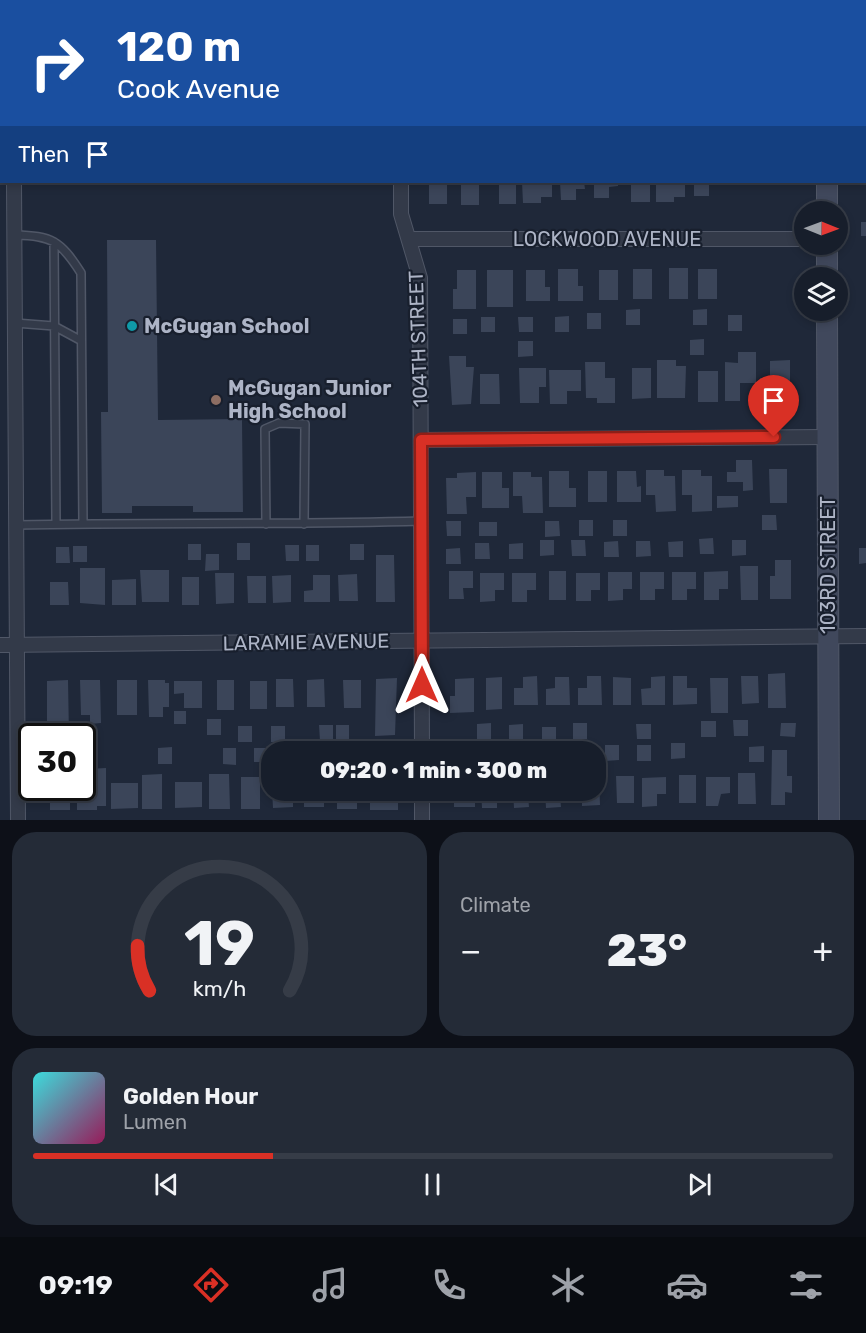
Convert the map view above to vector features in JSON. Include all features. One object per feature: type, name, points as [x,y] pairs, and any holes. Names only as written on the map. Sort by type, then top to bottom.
[{"type":"main road","points":[[826,183],[827,201]]},
{"type":"main road","name":"103RD STREET","points":[[827,321],[829,820]]},
{"type":"street","points":[[14,183],[18,820]]},
{"type":"street","name":"104TH STREET","points":[[401,183],[401,214],[420,278],[422,741]]},
{"type":"street","points":[[0,241],[15,238]]},
{"type":"street","name":"LOCKWOOD AVENUE","points":[[409,239],[794,239]]},
{"type":"street","points":[[421,440],[828,437]]},
{"type":"street","name":"LARAMIE AVENUE","points":[[0,645],[866,636]]},
{"type":"street","points":[[422,801],[422,820]]},
{"type":"lane","points":[[15,238],[44,236],[67,251],[81,273],[83,524]]},
{"type":"lane","points":[[54,242],[56,524]]},
{"type":"lane","points":[[15,323],[54,326],[80,340]]},
{"type":"lane","points":[[266,524],[265,429],[279,423],[305,424],[304,524]]},
{"type":"lane","points":[[16,525],[246,521],[266,524],[304,524],[421,520]]},
{"type":"building","points":[[429,183],[447,183],[447,204],[429,204]]},
{"type":"building","points":[[461,183],[479,183],[479,205],[461,205]]},
{"type":"building","points":[[499,183],[516,183],[516,204],[499,204]]},
{"type":"building","points":[[522,183],[552,183],[552,197],[541,197],[541,203],[523,203]]},
{"type":"building","points":[[560,183],[584,183],[585,189],[576,189],[576,200],[561,200]]},
{"type":"building","points":[[594,183],[618,183],[618,186],[609,187],[609,198],[594,198]]},
{"type":"building","points":[[631,183],[650,183],[650,202],[631,202]]},
{"type":"building","points":[[656,183],[685,183],[685,197],[674,197],[674,202],[656,202]]},
{"type":"building","points":[[694,183],[718,183],[718,185],[709,185],[709,196],[694,196]]},
{"type":"building","points":[[861,222],[866,222],[866,236],[861,236]]},
{"type":"building","name":"McGugan School","points":[[107,240],[156,240],[158,420],[242,419],[243,512],[193,512],[193,506],[132,506],[132,513],[102,513],[101,412],[108,412]]},
{"type":"building","points":[[669,268],[688,268],[688,299],[669,299]]},
{"type":"building","points":[[558,269],[578,269],[578,286],[583,286],[583,301],[558,301]]},
{"type":"building","points":[[633,269],[652,269],[652,299],[633,299]]},
{"type":"building","points":[[698,269],[717,269],[717,299],[698,299]]},
{"type":"building","points":[[457,270],[476,270],[476,309],[453,309],[453,289],[457,289]]},
{"type":"building","points":[[487,270],[513,270],[513,307],[487,307]]},
{"type":"building","points":[[526,270],[545,270],[545,287],[550,287],[550,301],[526,301]]},
{"type":"building","points":[[599,270],[618,270],[618,300],[599,300]]},
{"type":"building","points":[[640,309],[640,325],[626,325],[626,310]]},
{"type":"building","points":[[707,309],[707,325],[693,325],[693,310]]},
{"type":"building","points":[[587,313],[601,313],[601,329],[587,329]]},
{"type":"building","points":[[728,315],[742,315],[742,331],[728,331]]},
{"type":"building","points":[[569,316],[569,332],[555,332],[555,317]]},
{"type":"building","points":[[481,317],[495,317],[495,332],[481,332]]},
{"type":"building","points":[[518,317],[533,317],[533,332],[519,332]]},
{"type":"building","points":[[453,319],[467,319],[467,334],[453,334]]},
{"type":"building","points":[[704,339],[704,355],[690,355],[690,340]]},
{"type":"building","points":[[518,341],[533,341],[533,356],[518,357]]},
{"type":"building","points":[[738,352],[756,352],[756,383],[740,383],[740,401],[725,401],[725,362],[738,363]]},
{"type":"building","points":[[449,356],[466,356],[466,367],[474,367],[471,404],[452,405]]},
{"type":"building","points":[[657,360],[676,360],[676,366],[686,366],[685,398],[657,398]]},
{"type":"building","points":[[790,360],[790,396],[779,396],[779,402],[761,402],[760,378],[770,378],[770,361]]},
{"type":"building","points":[[585,362],[605,362],[605,378],[615,378],[615,403],[597,403],[597,398],[586,398]]},
{"type":"building","points":[[519,368],[546,368],[546,387],[539,387],[539,403],[520,403]]},
{"type":"building","points":[[632,368],[651,368],[651,398],[632,399]]},
{"type":"building","points":[[549,370],[581,370],[581,391],[567,391],[567,404],[550,404]]},
{"type":"building","points":[[698,371],[718,371],[718,402],[698,402]]},
{"type":"building","points":[[480,374],[499,374],[500,404],[480,404]]},
{"type":"building","points":[[736,460],[752,460],[753,490],[743,491],[743,482],[727,482],[727,472],[736,472]]},
{"type":"building","points":[[769,469],[787,469],[787,503],[770,503]]},
{"type":"building","points":[[646,470],[664,470],[664,476],[675,476],[676,511],[656,512],[655,495],[646,495]]},
{"type":"building","points":[[682,470],[701,470],[701,476],[712,476],[712,511],[692,512],[692,495],[682,495]]},
{"type":"building","points":[[549,471],[569,471],[569,488],[576,488],[576,507],[549,507]]},
{"type":"building","points":[[588,471],[607,471],[607,502],[588,502]]},
{"type":"building","points":[[617,471],[636,471],[637,487],[641,486],[641,502],[617,502]]},
{"type":"building","points":[[476,472],[476,497],[466,497],[467,514],[447,514],[446,478],[457,478],[457,473]]},
{"type":"building","points":[[482,472],[502,472],[502,488],[509,488],[509,508],[482,508]]},
{"type":"building","points":[[513,472],[531,472],[531,477],[542,477],[543,513],[523,513],[522,496],[513,496]]},
{"type":"building","points":[[717,496],[738,496],[738,507],[717,508]]},
{"type":"building","points":[[762,515],[776,515],[777,530],[762,530]]},
{"type":"building","points":[[579,520],[593,520],[593,536],[579,536]]},
{"type":"building","points":[[613,520],[627,520],[627,536],[613,536]]},
{"type":"building","points":[[446,521],[461,521],[461,536],[447,536]]},
{"type":"building","points":[[545,521],[559,521],[560,536],[545,537]]},
{"type":"building","points":[[479,522],[497,522],[497,536],[479,536]]},
{"type":"building","points":[[713,538],[714,554],[700,554],[699,539]]},
{"type":"building","points":[[540,540],[554,540],[554,555],[540,556]]},
{"type":"building","points":[[571,540],[585,540],[586,556],[572,556]]},
{"type":"building","points":[[732,540],[746,540],[746,555],[732,556]]},
{"type":"building","points":[[618,541],[619,557],[604,557],[604,542]]},
{"type":"building","points":[[636,541],[650,541],[651,556],[636,557]]},
{"type":"building","points":[[683,541],[683,557],[669,557],[668,542]]},
{"type":"building","points":[[237,543],[250,543],[250,560],[237,560]]},
{"type":"building","points":[[475,543],[489,543],[490,559],[475,559]]},
{"type":"building","points":[[523,543],[523,559],[509,559],[509,544]]},
{"type":"building","points":[[188,544],[201,544],[201,560],[188,560]]},
{"type":"building","points":[[350,544],[364,544],[364,560],[350,560]]},
{"type":"building","points":[[285,545],[299,545],[299,561],[286,561]]},
{"type":"building","points":[[306,545],[319,545],[319,561],[306,561]]},
{"type":"building","points":[[73,546],[87,546],[87,562],[73,562]]},
{"type":"building","points":[[56,547],[69,547],[70,563],[56,563]]},
{"type":"building","points":[[460,548],[461,564],[446,564],[446,549]]},
{"type":"building","points":[[859,548],[866,548],[866,563],[859,564]]},
{"type":"building","points":[[206,554],[219,554],[219,570],[205,571]]},
{"type":"building","points":[[376,555],[394,555],[395,602],[376,602]]},
{"type":"building","points":[[775,560],[791,560],[791,599],[770,599],[770,576],[775,576]]},
{"type":"building","points":[[740,566],[758,566],[758,600],[741,600]]},
{"type":"building","points":[[80,568],[105,568],[105,605],[80,603]]},
{"type":"building","points":[[140,570],[169,570],[169,602],[142,602]]},
{"type":"building","points":[[449,571],[473,571],[473,588],[463,588],[464,599],[449,599]]},
{"type":"building","points":[[549,571],[566,571],[566,600],[549,600]]},
{"type":"building","points":[[728,571],[728,589],[719,589],[719,600],[704,600],[704,572]]},
{"type":"building","points":[[608,572],[632,572],[632,589],[623,589],[623,600],[608,601]]},
{"type":"building","points":[[640,572],[664,572],[664,589],[655,589],[655,600],[640,600]]},
{"type":"building","points":[[672,572],[696,572],[696,589],[687,589],[687,600],[672,600]]},
{"type":"building","points":[[215,573],[234,573],[234,603],[216,604]]},
{"type":"building","points":[[480,573],[504,573],[504,590],[495,590],[495,601],[480,602]]},
{"type":"building","points":[[512,573],[536,573],[536,590],[527,590],[527,602],[512,602]]},
{"type":"building","points":[[576,573],[600,573],[600,590],[591,590],[591,601],[576,601]]},
{"type":"building","points":[[357,574],[358,601],[339,601],[338,575]]},
{"type":"building","points":[[291,575],[291,602],[273,603],[272,576]]},
{"type":"building","points":[[313,575],[330,575],[330,602],[304,602],[304,591],[313,590]]},
{"type":"building","points":[[247,576],[266,576],[266,603],[248,603]]},
{"type":"building","points":[[182,577],[199,577],[199,605],[182,605]]},
{"type":"building","points":[[136,579],[136,605],[112,605],[112,580]]},
{"type":"building","points":[[50,582],[68,582],[69,605],[50,605]]},
{"type":"building","points":[[785,673],[786,708],[768,708],[768,674]]},
{"type":"building","points":[[537,676],[538,705],[514,705],[514,688],[523,688],[523,677]]},
{"type":"building","points":[[587,676],[601,676],[602,705],[578,705],[578,688],[587,688]]},
{"type":"building","points":[[665,676],[665,705],[642,705],[641,689],[651,688],[651,677]]},
{"type":"building","points":[[673,676],[687,676],[687,688],[697,688],[697,704],[673,705]]},
{"type":"building","points":[[741,676],[758,676],[759,703],[742,704]]},
{"type":"building","points":[[502,677],[502,709],[486,710],[486,678]]},
{"type":"building","points":[[555,677],[569,677],[570,705],[546,705],[546,689],[555,688]]},
{"type":"building","points":[[613,677],[631,678],[631,705],[613,705]]},
{"type":"building","points":[[397,678],[395,735],[375,736],[376,679]]},
{"type":"building","points":[[474,678],[474,712],[450,713],[450,696],[455,696],[455,679]]},
{"type":"building","points":[[710,678],[728,678],[728,713],[711,713]]},
{"type":"building","points":[[276,679],[293,679],[294,707],[276,707]]},
{"type":"building","points":[[324,679],[325,707],[307,707],[307,680]]},
{"type":"building","points":[[68,680],[69,723],[47,723],[47,681]]},
{"type":"building","points":[[80,680],[100,680],[101,723],[90,723],[90,715],[81,715]]},
{"type":"building","points":[[117,680],[137,680],[137,715],[117,715]]},
{"type":"building","points":[[148,680],[165,680],[165,683],[169,683],[169,707],[163,707],[163,717],[149,717]]},
{"type":"building","points":[[217,680],[234,680],[234,710],[217,710]]},
{"type":"building","points":[[343,680],[361,680],[361,708],[344,708]]},
{"type":"building","points":[[174,681],[202,681],[202,708],[184,708],[184,693],[174,694]]},
{"type":"building","points":[[250,681],[267,681],[267,709],[250,709]]},
{"type":"building","points":[[174,711],[186,711],[186,724],[174,724]]},
{"type":"building","points":[[207,719],[221,719],[221,735],[207,735]]},
{"type":"building","points":[[733,720],[748,720],[748,736],[734,736]]},
{"type":"building","points":[[701,721],[716,721],[716,737],[701,737]]},
{"type":"building","points":[[491,723],[491,739],[477,739],[477,724]]},
{"type":"building","points":[[573,723],[587,723],[587,739],[573,739]]},
{"type":"building","points":[[781,723],[796,723],[795,737],[780,736]]},
{"type":"building","points":[[523,724],[523,740],[509,740],[509,725]]},
{"type":"building","points":[[636,724],[651,724],[651,739],[637,739]]},
{"type":"building","points":[[319,725],[333,725],[333,741],[320,741]]},
{"type":"building","points":[[336,725],[349,725],[349,741],[336,741]]},
{"type":"building","points":[[238,726],[252,726],[252,742],[238,742]]},
{"type":"building","points":[[271,726],[285,726],[285,741],[271,741]]},
{"type":"building","points":[[542,727],[556,727],[556,741],[542,741]]},
{"type":"building","points":[[671,743],[685,743],[685,758],[671,759]]},
{"type":"building","points":[[606,745],[619,745],[619,760],[606,761]]},
{"type":"building","points":[[637,745],[651,745],[651,761],[637,761]]},
{"type":"building","points":[[764,746],[764,762],[749,762],[749,747]]},
{"type":"building","points":[[172,747],[172,764],[158,764],[158,748]]},
{"type":"building","points":[[223,748],[236,748],[236,765],[223,764]]},
{"type":"building","points":[[254,748],[261,748],[261,762],[254,762]]},
{"type":"building","points":[[772,750],[787,750],[787,776],[792,776],[792,793],[785,792],[785,805],[771,805]]},
{"type":"building","points":[[106,768],[106,806],[97,806],[97,810],[77,810],[77,801],[96,801],[96,769]]},
{"type":"building","points":[[738,773],[755,773],[756,804],[738,804]]},
{"type":"building","points":[[162,774],[162,809],[142,809],[142,775]]},
{"type":"building","points":[[209,774],[229,774],[230,809],[209,809]]},
{"type":"building","points":[[679,775],[696,775],[696,803],[679,803]]},
{"type":"building","points":[[616,776],[634,776],[634,803],[617,803]]},
{"type":"building","points":[[241,777],[260,777],[260,809],[241,809]]},
{"type":"building","points":[[666,777],[666,794],[657,794],[657,806],[642,807],[642,778]]},
{"type":"building","points":[[706,777],[730,777],[730,793],[721,794],[718,806],[706,806]]},
{"type":"building","points":[[175,782],[202,782],[202,807],[175,808]]},
{"type":"building","points":[[111,783],[138,783],[138,808],[111,809]]},
{"type":"building","points":[[50,801],[70,801],[70,810],[50,810]]},
{"type":"building","points":[[273,801],[293,801],[293,807],[273,808]]},
{"type":"building","points":[[304,801],[324,801],[324,807],[304,807]]},
{"type":"building","points":[[337,801],[357,801],[357,809],[337,809]]},
{"type":"building","points":[[370,801],[398,801],[398,810],[370,810]]},
{"type":"building","points":[[454,801],[475,801],[475,807],[454,807]]},
{"type":"building","points":[[482,801],[497,801],[497,808],[482,808]]},
{"type":"building","points":[[514,801],[528,801],[529,807],[514,808]]},
{"type":"building","points":[[546,801],[560,801],[561,807],[546,808]]},
{"type":"building","points":[[582,801],[600,801],[600,805],[582,806]]},
{"type":"place","name":"McGugan School","points":[[132,326]]},
{"type":"place","name":"McGugan Junior High School","points":[[216,400]]},
{"type":"route","points":[[422,685],[421,440],[774,437]]}]
